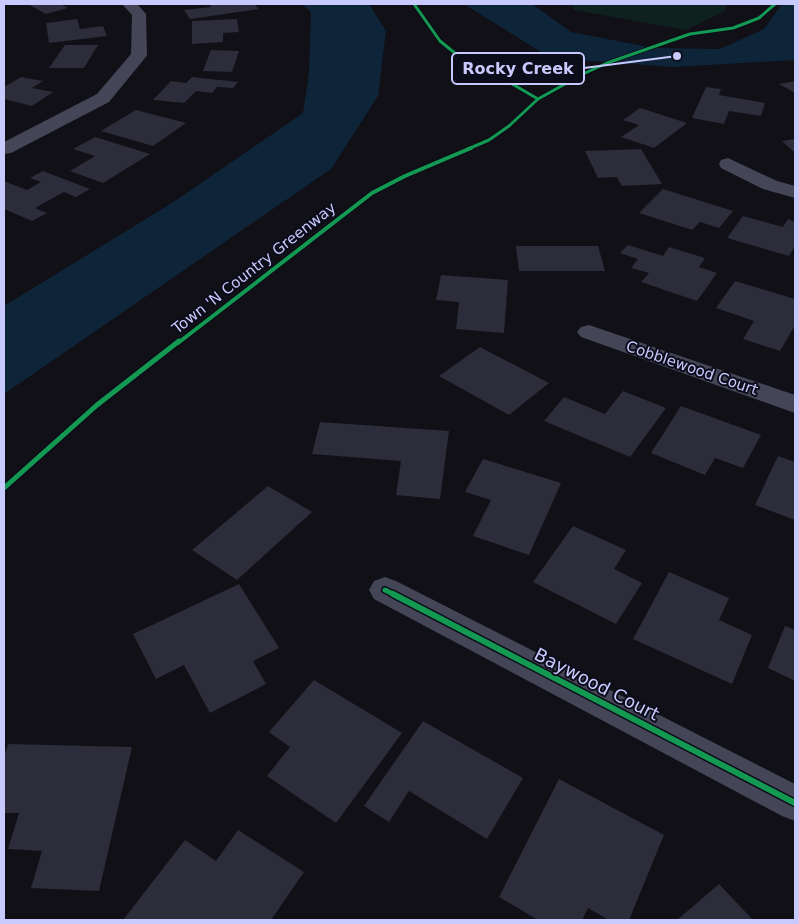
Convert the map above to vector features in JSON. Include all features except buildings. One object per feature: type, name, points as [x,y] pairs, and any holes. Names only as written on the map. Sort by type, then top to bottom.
[{"type":"street","points":[[4,149],[104,98],[139,55],[139,14],[129,4]]},
{"type":"street","points":[[728,164],[770,185],[795,192]]},
{"type":"street","name":"Cobblewood Court","points":[[589,332],[795,404]]},
{"type":"street","name":"Baywood Court","points":[[385,590],[795,803]]},
{"type":"green space","points":[[572,4],[727,4],[725,11],[686,30],[574,10]]},
{"type":"water","points":[[302,4],[369,4],[386,31],[378,96],[331,169],[4,394],[4,306],[175,201],[303,113],[309,73],[311,12]]},
{"type":"water","points":[[464,4],[532,4],[571,32],[654,48],[720,49],[764,29],[782,4],[795,4],[795,60],[674,67],[575,60],[547,56]]},
{"type":"cycle path","points":[[414,4],[440,41],[456,54],[478,64],[538,99]]},
{"type":"cycle path","name":"Town 'N Country Greenway","points":[[4,488],[97,405],[372,193],[405,176],[489,140],[509,126],[538,99],[583,74],[607,63],[690,34],[733,28],[759,18],[775,4]]},
{"type":"cycle path","points":[[385,590],[795,803]]},
{"type":"place","name":"Rocky Creek","points":[[677,56]]}]
